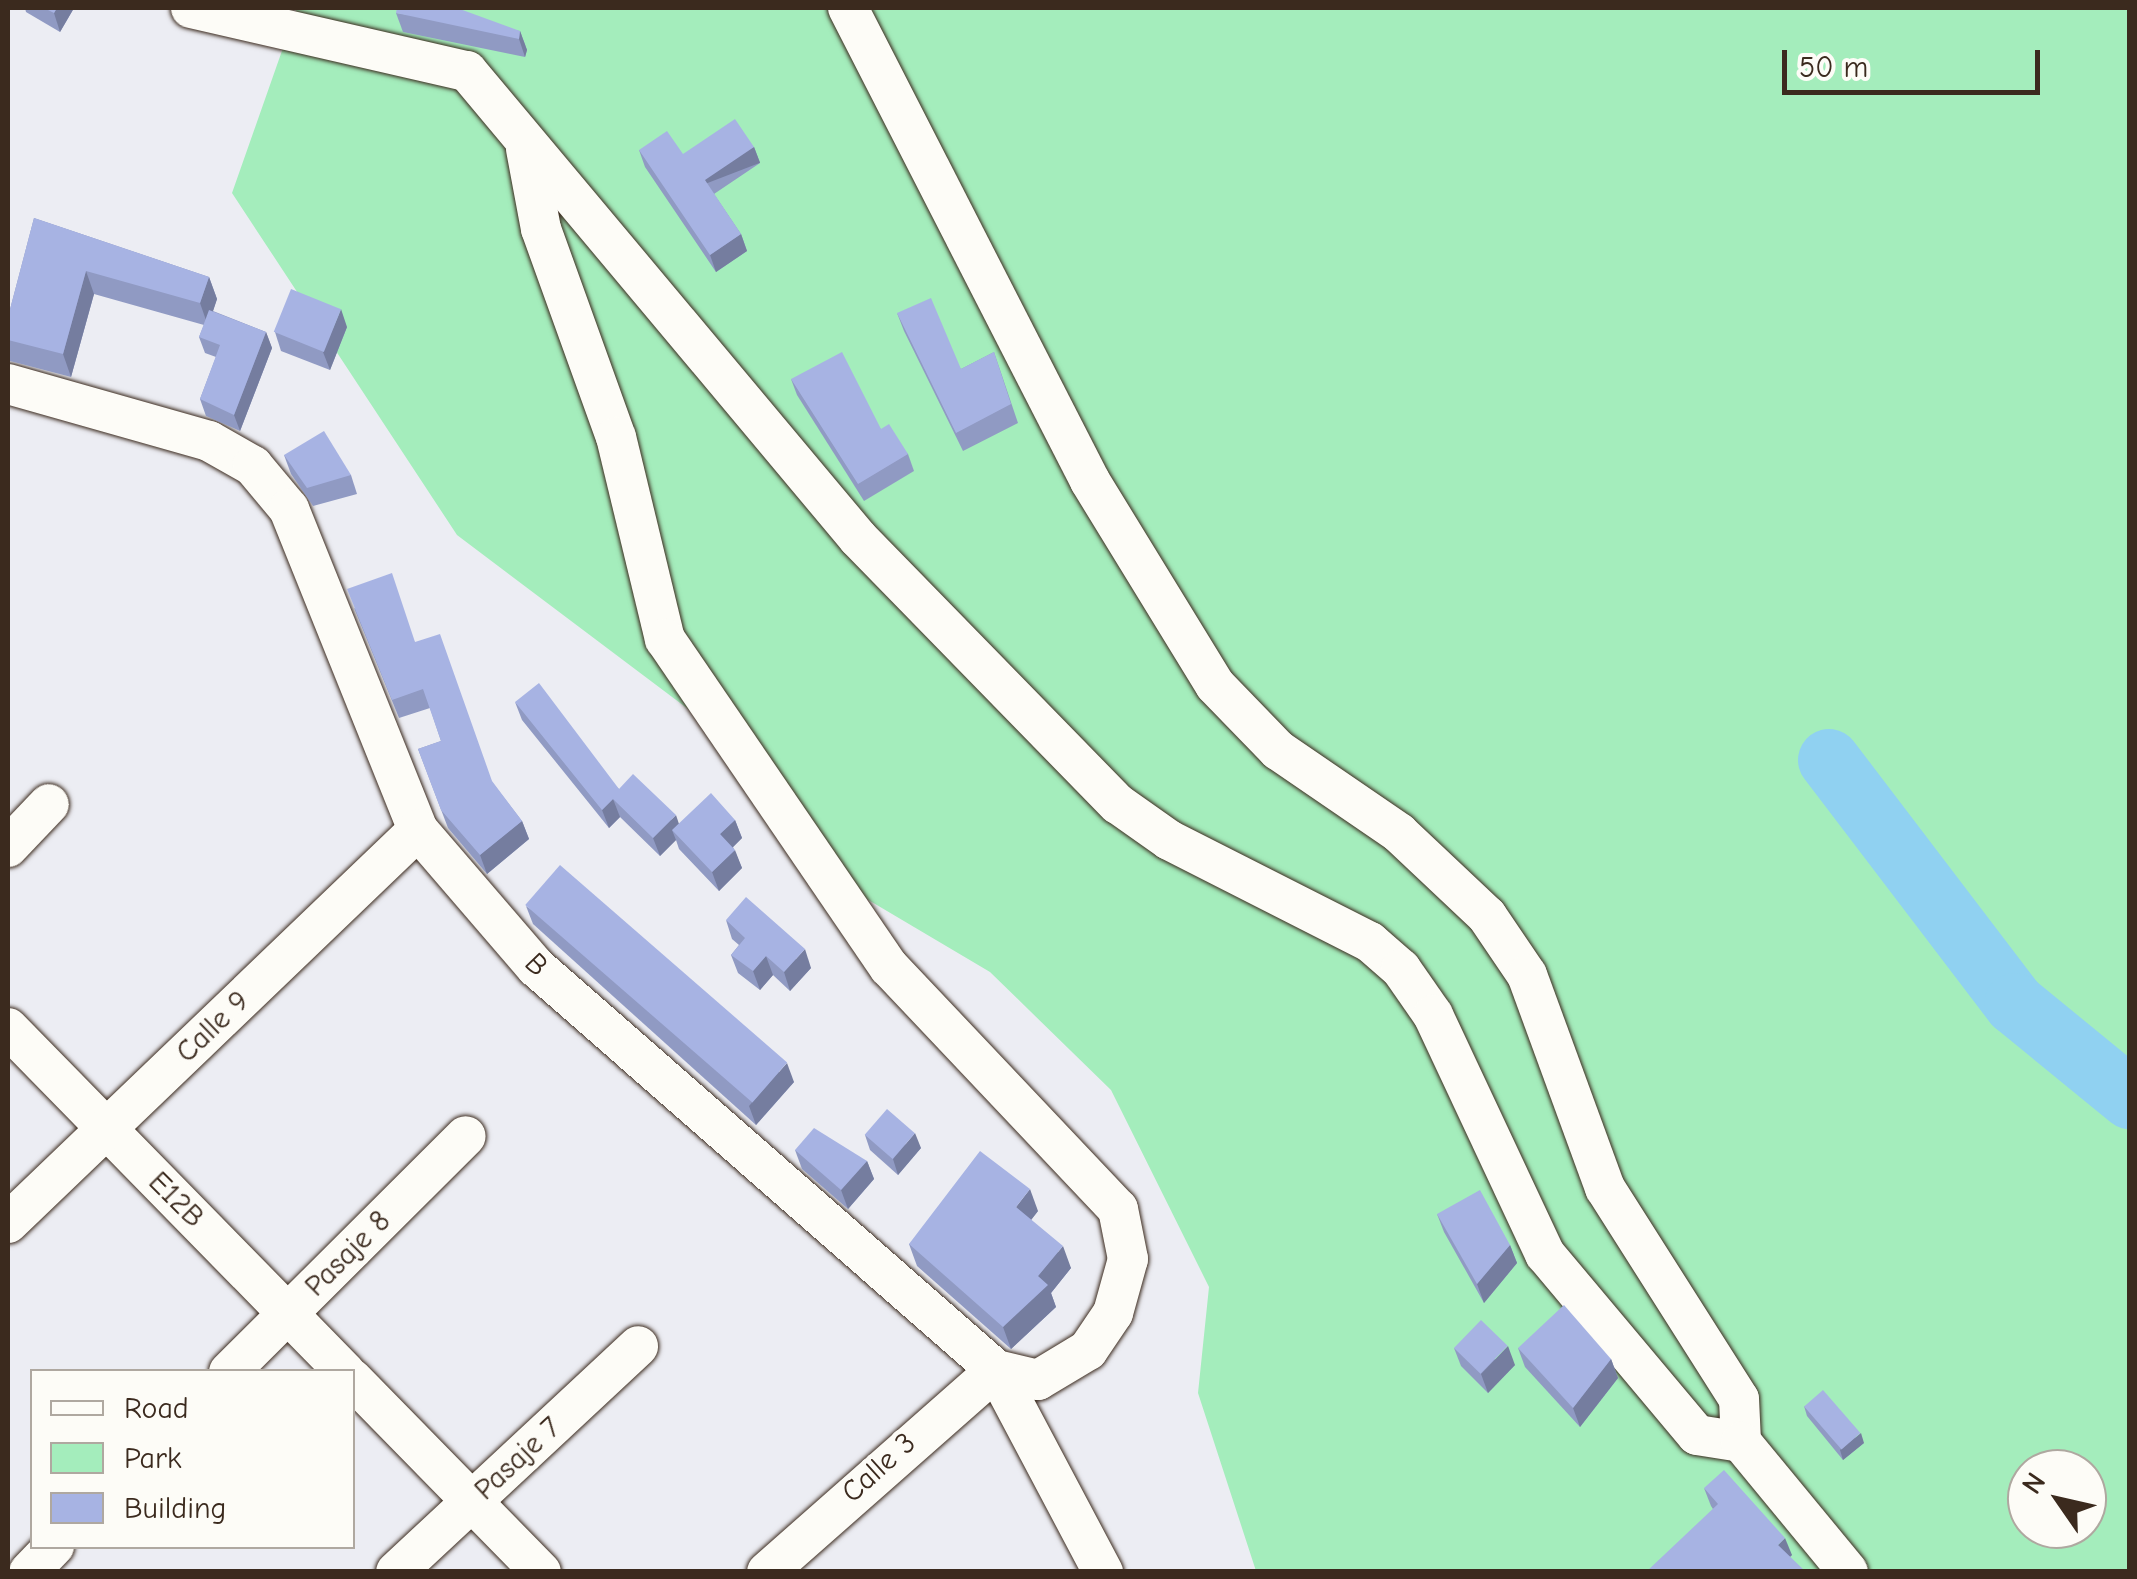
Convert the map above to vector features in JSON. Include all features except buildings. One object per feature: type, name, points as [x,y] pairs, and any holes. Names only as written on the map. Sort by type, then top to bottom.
[{"type":"street","points":[[191,8],[467,70],[526,146],[858,538],[1118,804],[1169,840],[1370,942],[1402,969],[1434,1015],[1546,1254],[1697,1436],[1741,1442],[1848,1572]]},
{"type":"street","points":[[848,8],[1090,481],[1215,685],[1278,750],[1399,833],[1487,916],[1527,975],[1606,1188],[1739,1399],[1747,1425],[1741,1442]]},
{"type":"street","points":[[526,146],[541,229],[616,437],[665,639],[889,967],[1118,1210],[1128,1259],[1114,1313],[1088,1350],[1038,1380],[996,1370]]},
{"type":"street","name":"B","points":[[8,384],[209,441],[254,466],[289,509],[418,830],[536,967],[996,1370],[1103,1572]]},
{"type":"street","points":[[8,847],[48,804]]},
{"type":"street","name":"Calle 9","points":[[8,1223],[418,830]]},
{"type":"street","name":"E12B","points":[[8,1028],[342,1369]]},
{"type":"street","name":"Pasaje 8","points":[[233,1369],[466,1136]]},
{"type":"street","name":"Pasaje 7","points":[[396,1572],[638,1346]]},
{"type":"street","name":"Calle 3","points":[[767,1572],[996,1370]]},
{"type":"street","points":[[355,1382],[541,1572]]},
{"type":"street","points":[[28,1572],[51,1549]]},
{"type":"green space","points":[[297,8],[2129,8],[2129,1571],[1256,1571],[1198,1393],[1209,1287],[1111,1090],[990,972],[838,882],[704,721],[457,535],[232,193]]},
{"type":"waterway","points":[[1829,760],[2015,1004],[2130,1098]]}]
